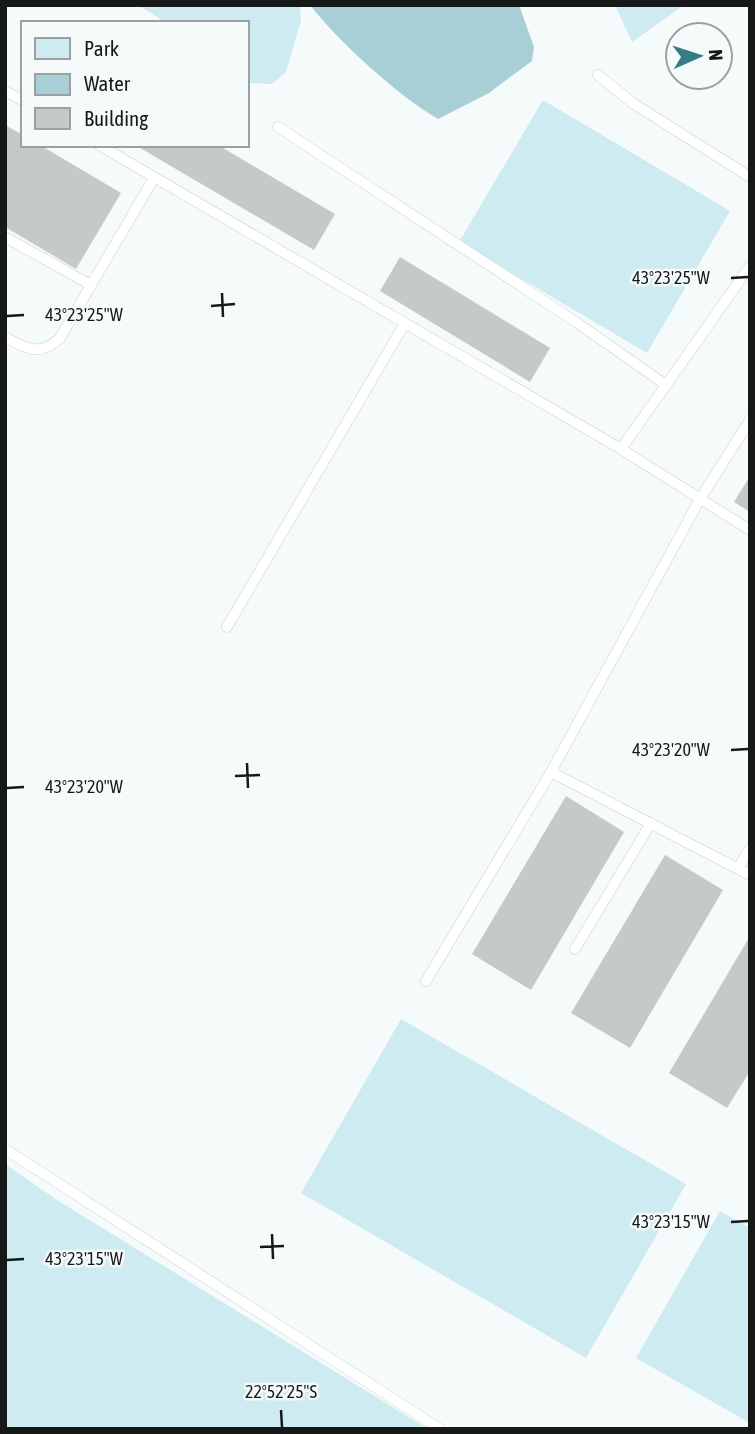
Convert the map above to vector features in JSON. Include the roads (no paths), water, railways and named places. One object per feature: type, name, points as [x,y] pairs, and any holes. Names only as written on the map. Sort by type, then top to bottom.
[{"type":"lane","points":[[598,75],[634,104],[750,177]]},
{"type":"lane","points":[[5,91],[21,100]]},
{"type":"lane","points":[[278,127],[576,322],[666,385]]},
{"type":"lane","points":[[102,147],[621,449],[750,530]]},
{"type":"lane","points":[[5,337],[37,350],[50,348],[60,338],[154,178]]},
{"type":"lane","points":[[5,237],[91,285]]},
{"type":"lane","points":[[621,449],[750,266]]},
{"type":"lane","points":[[227,627],[405,323]]},
{"type":"lane","points":[[426,981],[551,772],[700,499],[746,432],[750,420]]},
{"type":"lane","points":[[551,772],[750,875]]},
{"type":"lane","points":[[575,949],[651,823]]},
{"type":"lane","points":[[738,868],[750,849]]},
{"type":"lane","points":[[5,1149],[440,1429]]},
{"type":"water","points":[[310,5],[519,5],[534,47],[532,61],[489,93],[438,119],[405,97],[370,67]]}]
